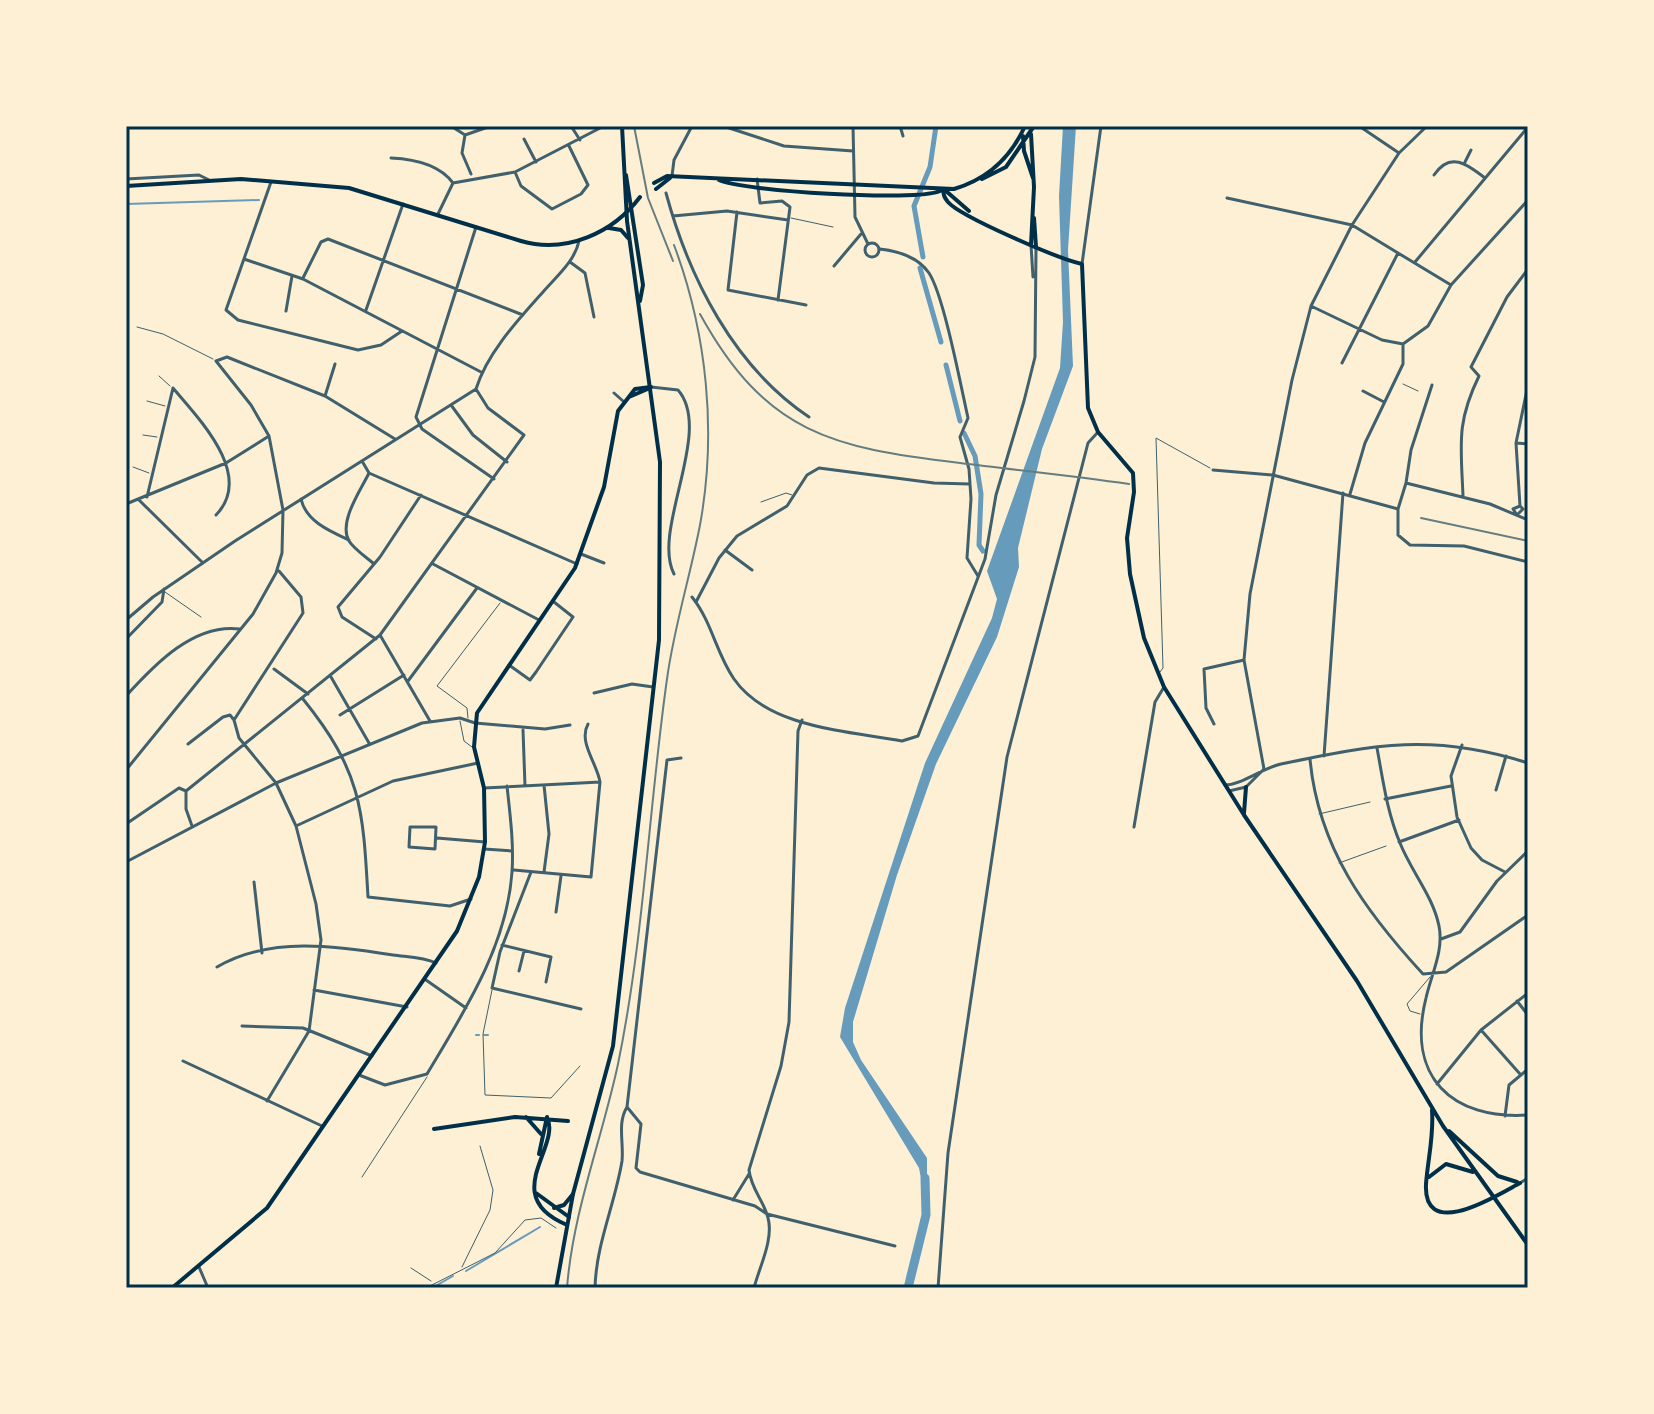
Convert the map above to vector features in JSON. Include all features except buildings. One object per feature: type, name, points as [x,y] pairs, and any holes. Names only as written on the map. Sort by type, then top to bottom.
[{"type":"main road","points":[[556,1288],[573,1194],[613,1046],[654,688],[662,516],[651,387],[626,214],[622,126]]},
{"type":"main road","points":[[717,179],[756,186],[854,195],[911,196],[943,190],[999,172],[1023,147],[1034,126]]},
{"type":"main road","points":[[1025,128],[1023,147],[1034,180]]},
{"type":"main road","points":[[980,179],[1004,159],[1025,128]]},
{"type":"main road","points":[[1031,134],[1033,246]]},
{"type":"main road","points":[[626,173],[644,290],[640,303]]},
{"type":"main road","points":[[655,186],[672,176],[930,192]]},
{"type":"main road","points":[[126,186],[210,180],[272,180],[357,189],[531,244],[579,241],[607,228],[641,200]]},
{"type":"main road","points":[[943,190],[949,203],[1033,246],[1082,264],[1086,393],[1098,432],[1133,473],[1134,492],[1127,538],[1130,574],[1139,624],[1157,674],[1224,785],[1340,955],[1431,1108],[1528,1245]]},
{"type":"main road","points":[[607,228],[621,230],[629,239]]},
{"type":"main road","points":[[172,1288],[267,1208],[437,963],[471,899],[484,849],[484,788],[474,747],[475,723],[481,704],[541,621],[577,564],[604,487],[616,416],[625,399],[651,387]]},
{"type":"main road","points":[[1244,815],[1246,787]]},
{"type":"main road","points":[[1431,1108],[1434,1134],[1426,1183],[1431,1202],[1440,1210],[1452,1213],[1477,1206],[1520,1183]]},
{"type":"main road","points":[[524,1116],[541,1135]]},
{"type":"main road","points":[[434,1129],[524,1116],[568,1121]]},
{"type":"main road","points":[[547,1117],[541,1135],[536,1193],[541,1205],[567,1225]]},
{"type":"main road","points":[[539,1159],[550,1126],[547,1117]]},
{"type":"main road","points":[[1443,1126],[1498,1176],[1520,1183]]},
{"type":"main road","points":[[1426,1183],[1433,1171],[1446,1164],[1474,1172]]},
{"type":"main road","points":[[536,1193],[569,1217]]},
{"type":"main road","points":[[554,1208],[564,1205],[573,1194]]},
{"type":"street","points":[[451,126],[465,135]]},
{"type":"street","points":[[465,135],[491,126]]},
{"type":"street","points":[[571,126],[580,140]]},
{"type":"street","points":[[453,183],[515,172],[604,126]]},
{"type":"street","points":[[672,176],[674,160],[692,126]]},
{"type":"street","points":[[723,126],[784,146],[853,151]]},
{"type":"street","points":[[739,133],[742,126]]},
{"type":"street","points":[[853,126],[855,222],[868,244]]},
{"type":"street","points":[[900,126],[903,136]]},
{"type":"street","points":[[1082,264],[1101,126]]},
{"type":"street","points":[[1359,126],[1399,153]]},
{"type":"street","points":[[1264,769],[1244,660],[1250,594],[1311,306],[1352,225],[1399,153],[1427,126]]},
{"type":"street","points":[[1415,262],[1528,127]]},
{"type":"street","points":[[465,135],[462,153],[471,174]]},
{"type":"street","points":[[524,139],[536,162]]},
{"type":"street","points":[[515,172],[521,186],[552,209],[581,194],[588,185],[569,146]]},
{"type":"street","points":[[1465,162],[1471,150]]},
{"type":"street","points":[[391,158],[436,167],[453,183]]},
{"type":"street","points":[[1434,175],[1444,164],[1455,160],[1465,162],[1485,178]]},
{"type":"street","points":[[126,179],[199,175],[210,180]]},
{"type":"street","points":[[757,179],[760,203],[788,204],[778,300]]},
{"type":"street","points":[[272,180],[226,310],[238,320],[358,350],[381,345],[402,331]]},
{"type":"street","points":[[438,214],[453,183]]},
{"type":"street","points":[[666,193],[696,272],[728,335],[763,381],[809,417]]},
{"type":"street","points":[[1227,198],[1352,225],[1451,285]]},
{"type":"street","points":[[1403,344],[1428,326],[1451,285],[1528,200]]},
{"type":"street","points":[[366,310],[403,203]]},
{"type":"street","points":[[673,216],[737,212],[788,219]]},
{"type":"street","points":[[737,212],[728,290],[806,305]]},
{"type":"street","points":[[477,227],[416,417],[419,424],[494,479]]},
{"type":"street","points":[[834,266],[861,234]]},
{"type":"street","points":[[303,279],[321,242],[328,239],[523,315]]},
{"type":"street","points":[[126,620],[164,590],[283,510],[476,389],[481,372],[523,315],[569,262],[579,241]]},
{"type":"street","points":[[868,244],[876,243],[880,249],[908,256],[930,274],[967,413],[966,426],[960,437],[970,484],[967,562],[979,577]]},
{"type":"street","points":[[868,244],[865,250],[869,256],[877,256],[880,249]]},
{"type":"street","points":[[692,597],[741,688],[770,710],[802,720],[902,741],[918,736],[979,577],[988,546],[996,495],[1035,357],[1033,246]]},
{"type":"street","points":[[1342,363],[1398,253]]},
{"type":"street","points":[[242,258],[303,279],[481,372]]},
{"type":"street","points":[[569,262],[585,273],[594,317]]},
{"type":"street","points":[[1463,496],[1460,427],[1479,376],[1471,367],[1507,297],[1528,269]]},
{"type":"street","points":[[286,311],[292,276]]},
{"type":"street","points":[[1311,306],[1358,329],[1403,344]]},
{"type":"street","points":[[1350,494],[1365,443],[1403,364],[1403,344]]},
{"type":"street","points":[[126,770],[240,629],[265,595],[277,569],[283,510],[269,436],[251,405],[216,361],[227,357],[325,396],[395,439]]},
{"type":"street","points":[[325,396],[335,364]]},
{"type":"street","points":[[1432,385],[1411,450],[1398,509],[1398,535],[1410,545],[1482,549],[1528,562]]},
{"type":"street","points":[[1517,515],[1523,512],[1516,443],[1528,385]]},
{"type":"street","points":[[651,387],[671,386],[678,390],[689,415],[686,458],[672,526],[671,569],[674,574]]},
{"type":"street","points":[[147,497],[173,388]]},
{"type":"street","points":[[173,388],[213,436],[226,463],[227,501],[216,515]]},
{"type":"street","points":[[186,791],[380,635],[507,462],[524,435],[488,408],[476,389]]},
{"type":"street","points":[[1363,391],[1384,402]]},
{"type":"street","points":[[614,393],[625,399]]},
{"type":"street","points":[[451,405],[473,435],[507,462]]},
{"type":"street","points":[[938,1288],[948,1153],[1007,757],[1088,443],[1098,432]]},
{"type":"street","points":[[126,504],[226,463],[269,436]]},
{"type":"street","points":[[1516,443],[1528,444]]},
{"type":"street","points":[[362,461],[369,473],[577,564]]},
{"type":"street","points":[[696,602],[725,550],[749,526],[787,506],[807,475],[828,467],[934,483],[970,484]]},
{"type":"street","points":[[1213,470],[1273,475],[1398,509]]},
{"type":"street","points":[[349,540],[349,518],[369,473]]},
{"type":"street","points":[[1406,483],[1463,496],[1528,520]]},
{"type":"street","points":[[1324,756],[1343,493]]},
{"type":"street","points":[[376,639],[342,617],[338,607],[374,564],[421,495]]},
{"type":"street","points":[[301,499],[304,511],[310,518],[349,540],[374,564]]},
{"type":"street","points":[[139,500],[203,563]]},
{"type":"street","points":[[725,550],[752,570]]},
{"type":"street","points":[[581,554],[604,563]]},
{"type":"street","points":[[433,564],[541,621]]},
{"type":"street","points":[[234,720],[303,613],[301,597],[277,569]]},
{"type":"street","points":[[408,681],[477,588]]},
{"type":"street","points":[[126,639],[156,610],[164,590]]},
{"type":"street","points":[[509,665],[530,680],[573,615],[554,602]]},
{"type":"street","points":[[126,696],[185,643],[213,629],[240,629]]},
{"type":"street","points":[[380,635],[430,721]]},
{"type":"street","points":[[1214,724],[1206,708],[1204,669],[1244,660]]},
{"type":"street","points":[[274,669],[308,694]]},
{"type":"street","points":[[340,715],[404,675]]},
{"type":"street","points":[[330,676],[369,743]]},
{"type":"street","points":[[594,693],[632,684],[654,688]]},
{"type":"street","points":[[1134,827],[1155,702],[1164,687]]},
{"type":"street","points":[[302,698],[342,753],[360,798],[368,897],[450,906],[471,899]]},
{"type":"street","points":[[188,744],[230,715],[244,743],[276,783],[296,826],[316,904],[320,945],[309,1031],[267,1101]]},
{"type":"street","points":[[126,862],[276,783],[342,753],[430,721],[460,718],[523,729],[570,725]]},
{"type":"street","points":[[733,1200],[749,1174],[781,1066],[789,1022],[798,731],[802,720]]},
{"type":"street","points":[[513,869],[591,877],[600,782],[598,767],[585,742],[588,724]]},
{"type":"street","points":[[523,729],[525,786]]},
{"type":"street","points":[[1224,785],[1237,783],[1264,769],[1310,759],[1424,742],[1462,745],[1528,763]]},
{"type":"street","points":[[1462,745],[1451,786],[1464,836],[1482,860],[1505,872]]},
{"type":"street","points":[[1377,748],[1385,799],[1399,842],[1434,911],[1441,939],[1422,1015],[1422,1048],[1437,1084],[1469,1109],[1505,1117],[1528,1115]]},
{"type":"street","points":[[1496,790],[1506,756]]},
{"type":"street","points":[[595,1288],[599,1250],[618,1186],[623,1154],[621,1119],[627,1107],[667,760],[681,758]]},
{"type":"street","points":[[1310,759],[1319,814],[1353,890],[1387,935],[1423,974],[1446,972],[1528,915]]},
{"type":"street","points":[[296,826],[393,781],[478,763]]},
{"type":"street","points":[[1229,791],[1246,787],[1264,769]]},
{"type":"street","points":[[484,788],[600,782]]},
{"type":"street","points":[[544,784],[549,834],[544,872]]},
{"type":"street","points":[[359,1075],[385,1085],[427,1074],[466,1008],[505,917],[513,869],[507,786]]},
{"type":"street","points":[[1385,799],[1451,786]]},
{"type":"street","points":[[126,824],[179,788],[186,791]]},
{"type":"street","points":[[186,791],[186,809],[192,826]]},
{"type":"street","points":[[1399,842],[1459,820]]},
{"type":"street","points":[[410,827],[436,827],[436,838],[435,849],[409,847],[410,827]]},
{"type":"street","points":[[436,838],[485,842]]},
{"type":"street","points":[[484,849],[512,851]]},
{"type":"street","points":[[1441,939],[1460,932],[1505,872],[1528,853]]},
{"type":"street","points":[[531,872],[502,945],[492,990],[581,1009]]},
{"type":"street","points":[[556,912],[561,874]]},
{"type":"street","points":[[254,882],[262,953]]},
{"type":"street","points":[[217,967],[262,953],[320,945],[437,963]]},
{"type":"street","points":[[502,945],[551,957],[546,982]]},
{"type":"street","points":[[519,971],[524,951]]},
{"type":"street","points":[[426,980],[466,1008]]},
{"type":"street","points":[[314,990],[407,1007]]},
{"type":"street","points":[[1437,1084],[1481,1030],[1528,993]]},
{"type":"street","points":[[1517,1001],[1528,1015]]},
{"type":"street","points":[[242,1026],[269,1024],[309,1031],[372,1056]]},
{"type":"street","points":[[1481,1030],[1520,1074]]},
{"type":"street","points":[[183,1061],[322,1126]]},
{"type":"street","points":[[1505,1117],[1507,1090],[1528,1069]]},
{"type":"street","points":[[627,1107],[641,1124],[636,1168],[640,1172],[733,1200],[767,1214],[895,1246]]},
{"type":"street","points":[[749,1174],[752,1188],[767,1214],[768,1235],[754,1288]]},
{"type":"street","points":[[1520,1183],[1528,1178]]},
{"type":"street","points":[[199,1267],[208,1288]]},
{"type":"lane","points":[[788,219],[833,227]]},
{"type":"lane","points":[[137,327],[163,334],[216,361]]},
{"type":"lane","points":[[159,376],[173,388]]},
{"type":"lane","points":[[1403,384],[1418,391]]},
{"type":"lane","points":[[147,401],[168,407]]},
{"type":"lane","points":[[143,435],[160,438]]},
{"type":"lane","points":[[1157,674],[1163,668],[1156,438],[1213,470]]},
{"type":"lane","points":[[133,467],[152,474]]},
{"type":"lane","points":[[761,502],[786,493],[795,497]]},
{"type":"lane","points":[[164,590],[201,617]]},
{"type":"lane","points":[[468,720],[467,708],[437,686],[502,601]]},
{"type":"lane","points":[[460,718],[464,741],[474,747]]},
{"type":"lane","points":[[1319,814],[1370,802]]},
{"type":"lane","points":[[1339,863],[1386,846]]},
{"type":"lane","points":[[1422,1015],[1410,1011],[1407,1004],[1412,994],[1432,975]]},
{"type":"lane","points":[[492,990],[483,1034],[485,1095],[551,1098],[580,1066]]},
{"type":"lane","points":[[362,1177],[417,1098],[428,1079],[427,1074]]},
{"type":"lane","points":[[461,1270],[490,1210],[493,1190],[480,1146]]},
{"type":"lane","points":[[426,1288],[501,1248],[525,1220],[541,1218],[556,1228]]},
{"type":"lane","points":[[411,1268],[433,1283]]},
{"type":"water","points":[[1063,126],[1076,126],[1068,250],[1073,366],[1042,449],[1018,548],[1019,567],[997,637],[936,764],[897,875],[853,1022],[853,1042],[861,1060],[927,1158],[927,1190],[923,1189],[919,1168],[840,1037],[845,1008],[925,763],[992,618],[997,599],[987,571],[1060,368],[1063,322],[1059,196]]},
{"type":"waterway","points":[[923,257],[914,206],[930,167],[936,126]]},
{"type":"waterway","points":[[126,204],[259,200]]},
{"type":"waterway","points":[[920,268],[941,342]]},
{"type":"waterway","points":[[946,365],[960,421]]},
{"type":"waterway","points":[[964,433],[975,456],[981,494],[979,545],[983,551]]},
{"type":"waterway","points":[[908,1288],[926,1215],[925,1178]]},
{"type":"waterway","points":[[466,1271],[540,1227]]},
{"type":"waterway","points":[[432,1288],[453,1276]]},
{"type":"railway","points":[[634,126],[648,198],[673,261]]},
{"type":"railway","points":[[567,1288],[575,1231],[618,1064],[627,1016],[667,679],[705,490],[708,454],[706,383],[694,313],[674,245]]},
{"type":"railway","points":[[700,314],[725,354],[751,386],[778,410],[807,428],[839,441],[915,457],[1129,484]]},
{"type":"railway","points":[[1421,518],[1528,541]]}]
